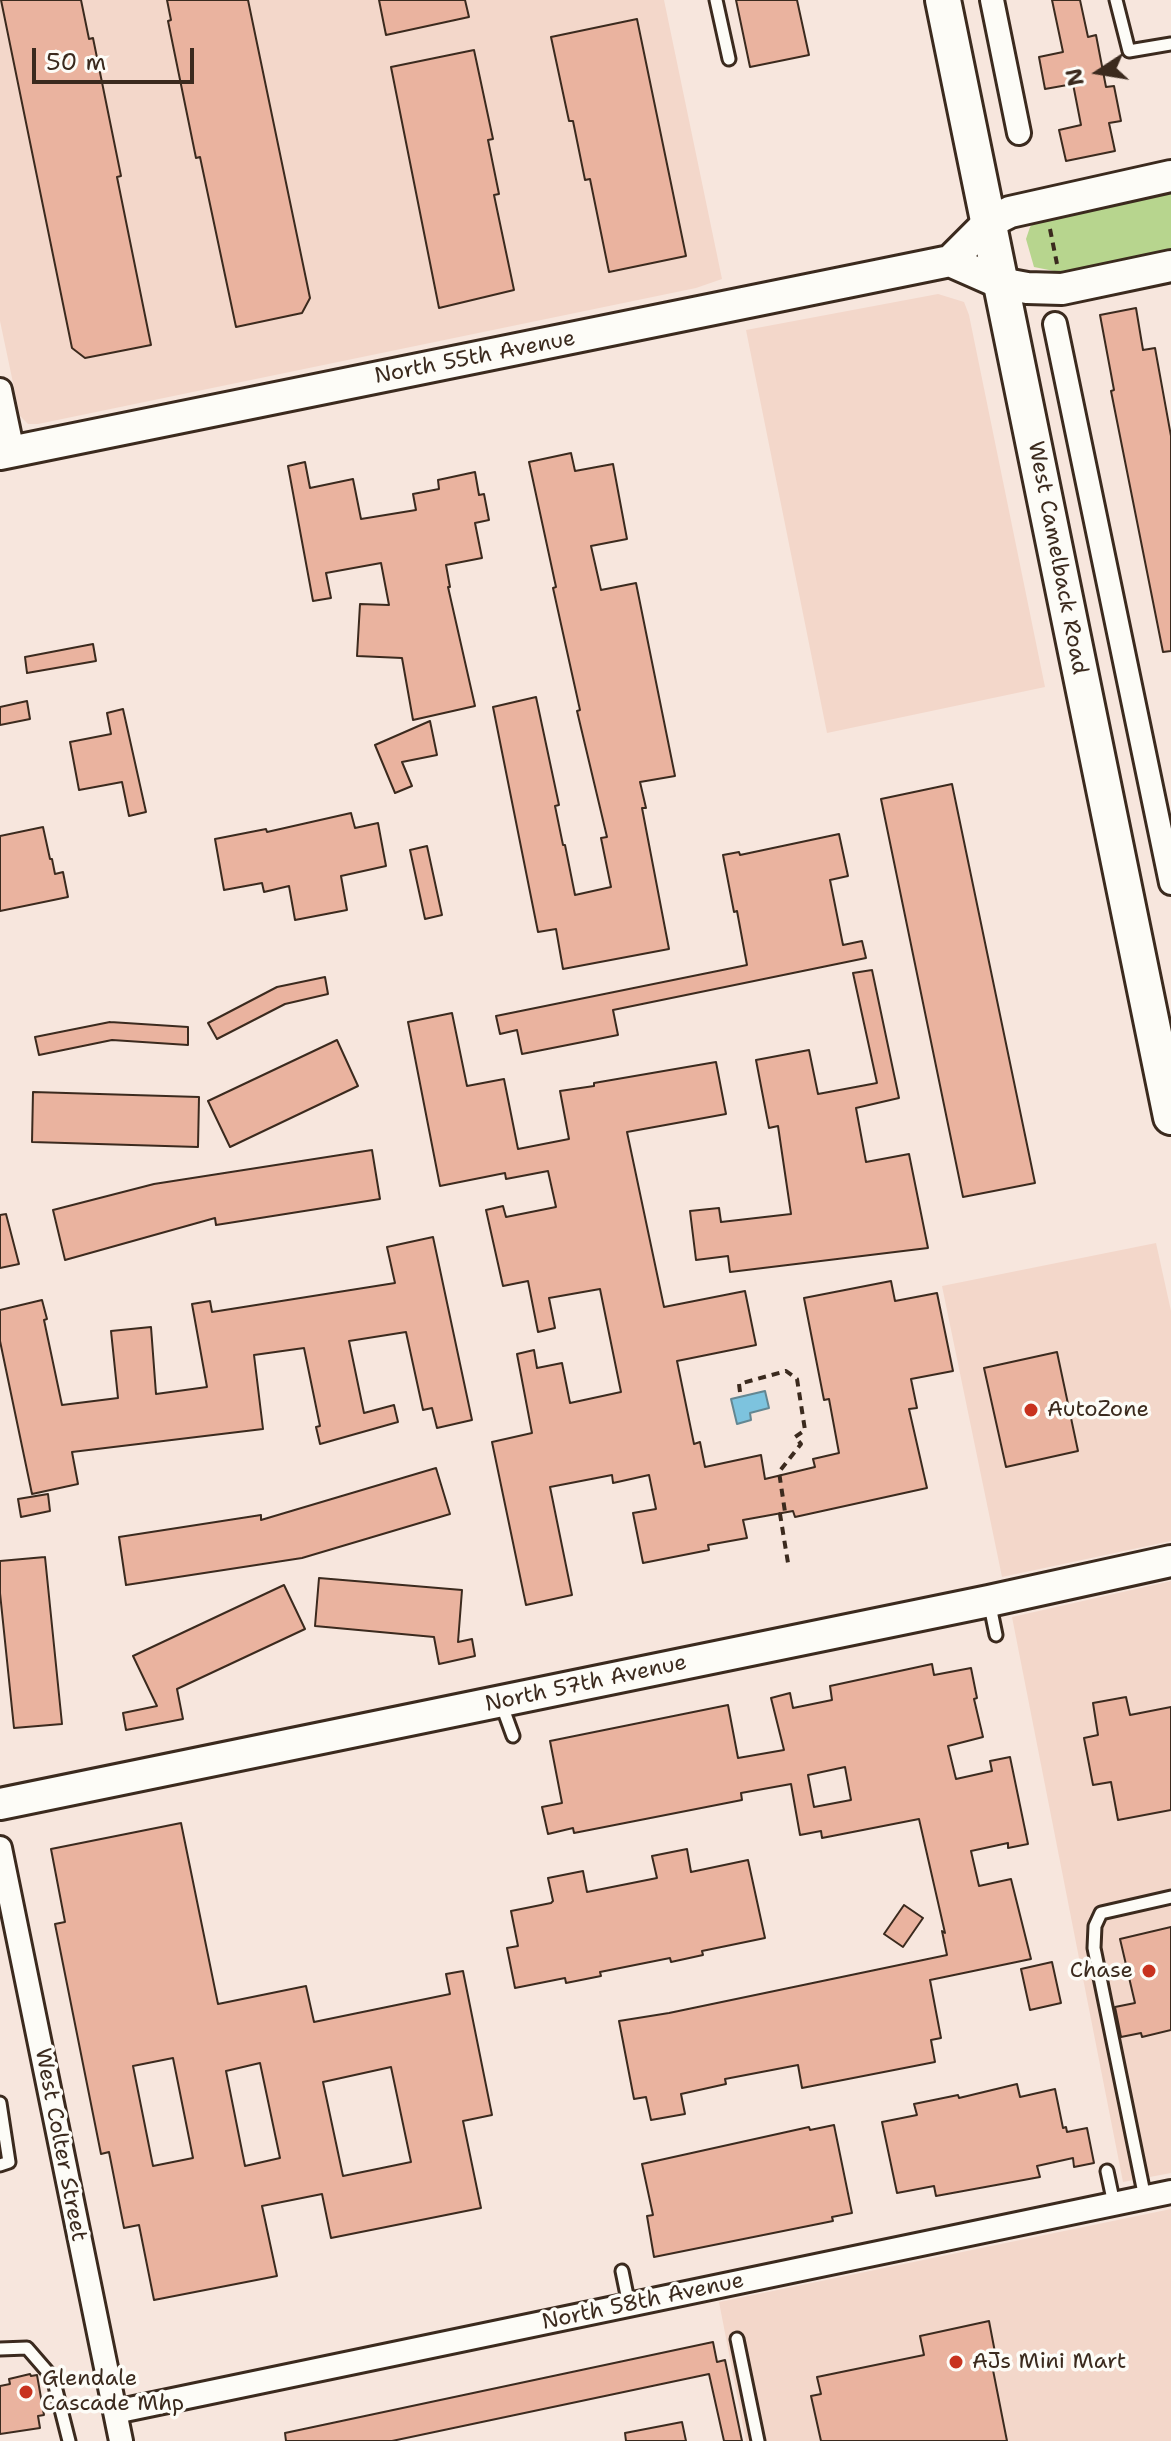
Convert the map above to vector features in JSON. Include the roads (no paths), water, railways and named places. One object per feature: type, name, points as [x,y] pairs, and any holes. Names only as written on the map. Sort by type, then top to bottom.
[{"type":"main road","name":"West Camelback Road","points":[[943,0],[1171,1117]]},
{"type":"street","points":[[992,0],[1019,133]]},
{"type":"street","points":[[1171,176],[1010,212],[988,223],[950,261],[1000,283],[1062,289],[1171,266]]},
{"type":"street","name":"North 55th Avenue","points":[[7,453],[950,261]]},
{"type":"street","name":"West Camelback Road","points":[[1055,324],[1160,773],[1171,883]]},
{"type":"street","points":[[0,390],[7,453]]},
{"type":"street","name":"North 57th Avenue","points":[[0,1804],[1171,1561]]},
{"type":"street","name":"West Colter Street","points":[[0,1848],[121,2441]]},
{"type":"street","name":"North 58th Avenue","points":[[115,2412],[1171,2192]]},
{"type":"lane","points":[[716,0],[729,59]]},
{"type":"lane","points":[[1116,0],[1129,51],[1171,44]]},
{"type":"lane","points":[[989,1601],[996,1635]]},
{"type":"lane","points":[[500,1702],[513,1736]]},
{"type":"lane","points":[[1145,2198],[1094,1948],[1095,1926],[1101,1913],[1171,1897]]},
{"type":"lane","points":[[0,2103],[9,2162],[0,2165]]},
{"type":"lane","points":[[1107,2171],[1114,2204]]},
{"type":"lane","points":[[622,2271],[629,2305]]},
{"type":"lane","points":[[737,2339],[758,2441]]},
{"type":"lane","points":[[0,2349],[27,2348],[53,2378],[69,2441]]},
{"type":"water","points":[[765,1391],[769,1408],[750,1413],[751,1420],[737,1424],[731,1399]]},
{"type":"place","name":"AutoZone","points":[[1031,1410]]},
{"type":"place","name":"Chase","points":[[1149,1971]]},
{"type":"place","name":"AJs Mini Mart","points":[[956,2362]]},
{"type":"place","name":"Glendale Cascade Mhp","points":[[26,2392]]}]
